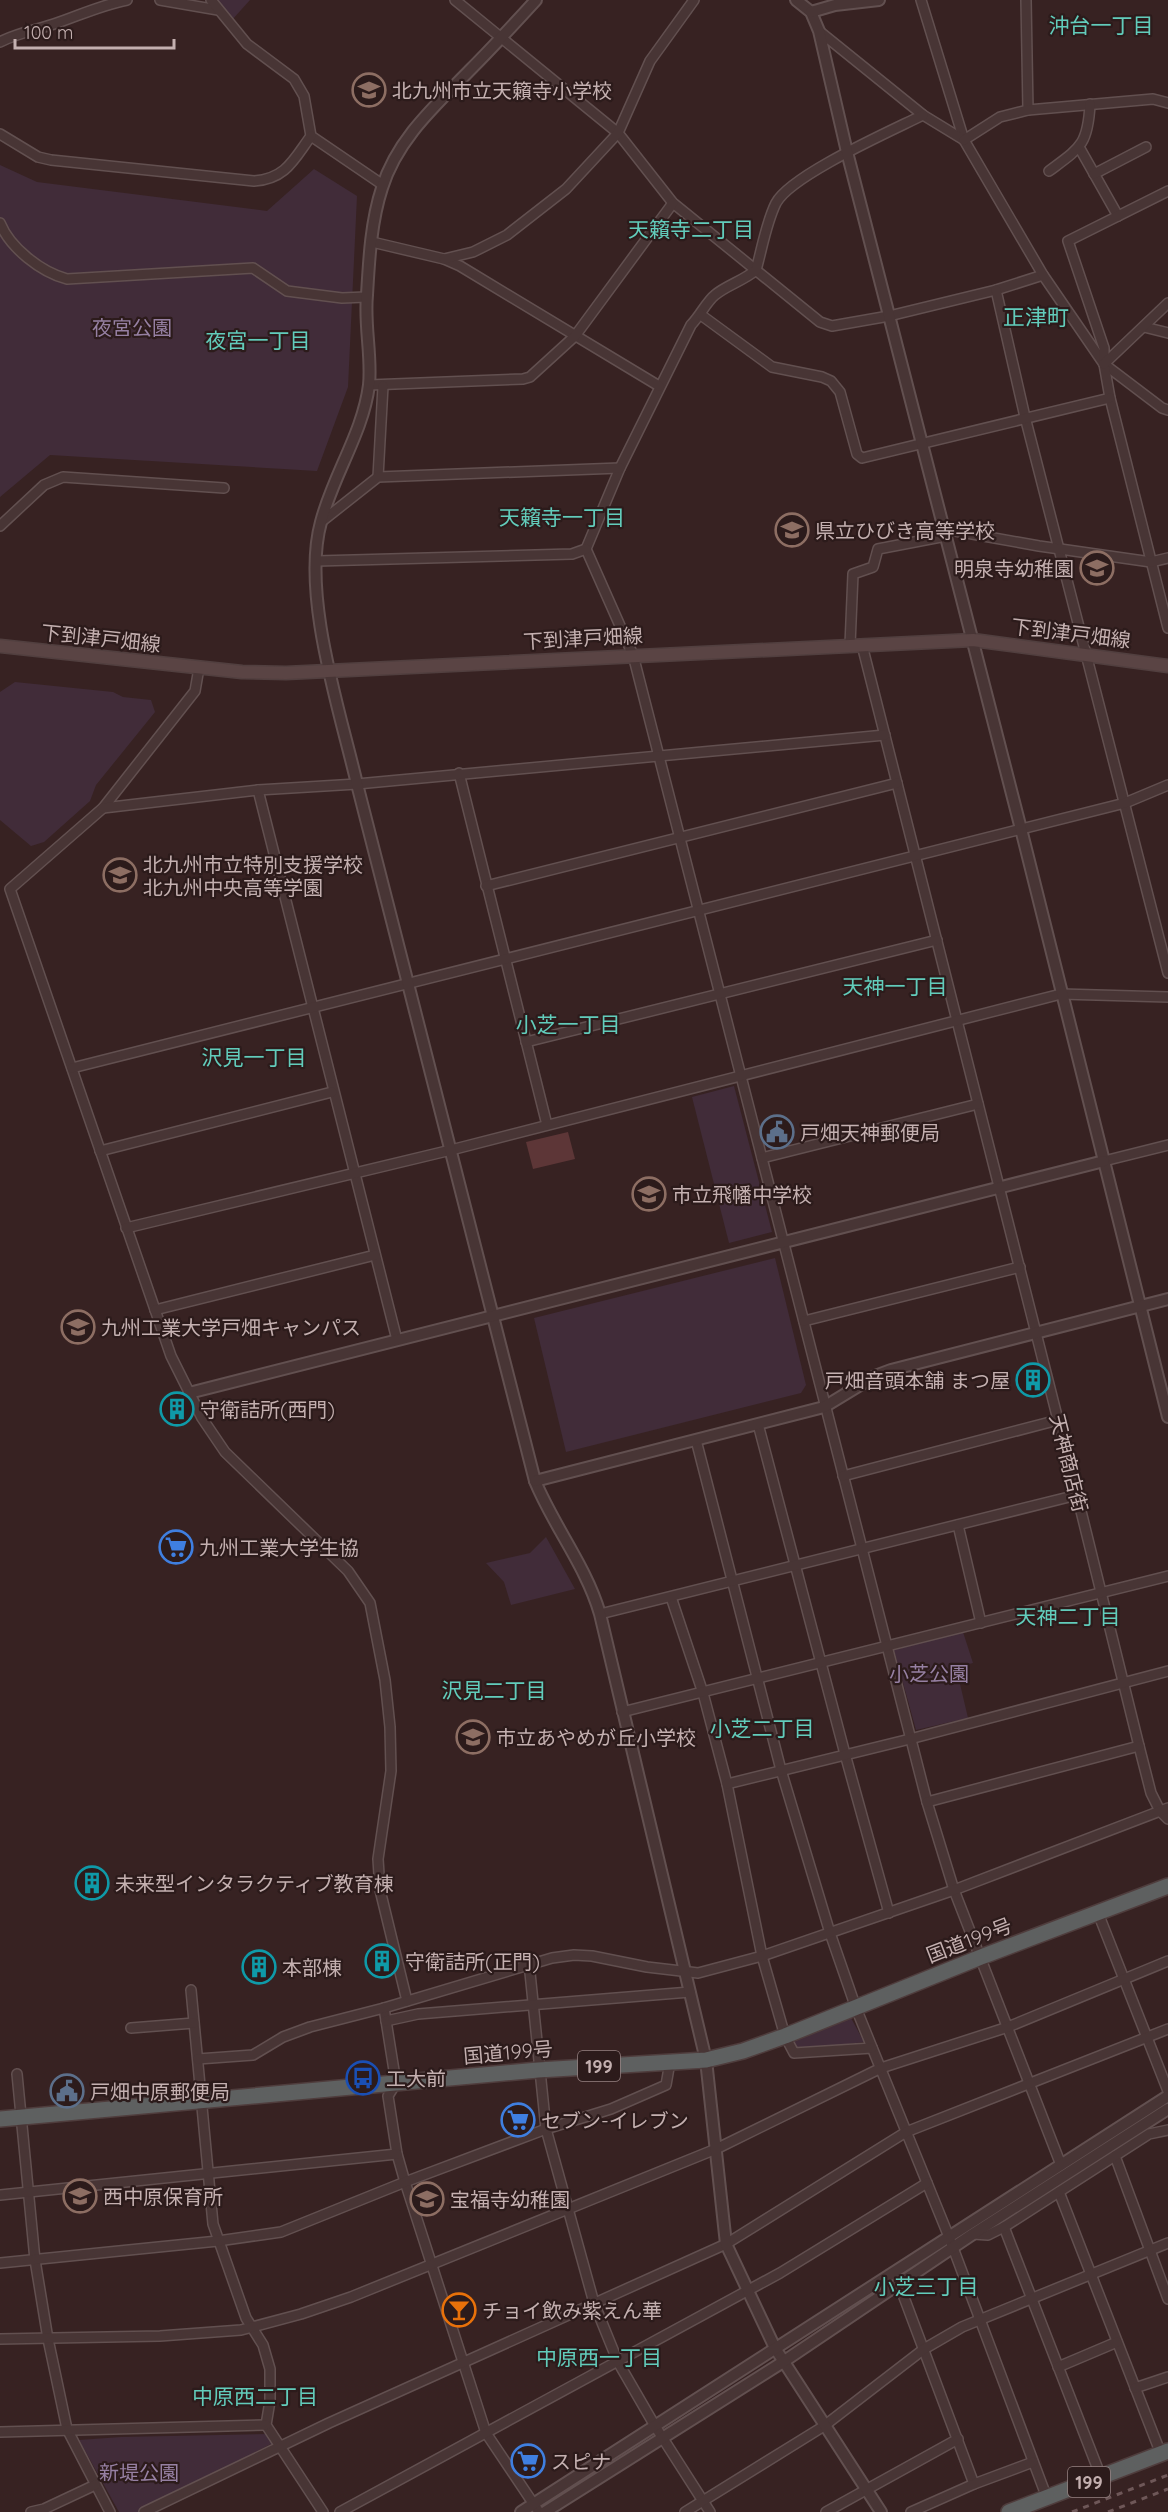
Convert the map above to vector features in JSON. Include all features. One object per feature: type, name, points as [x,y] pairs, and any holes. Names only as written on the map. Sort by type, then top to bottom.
[{"type":"highway","name":"国道199号","points":[[0,2119],[538,2070],[706,2060],[743,2051],[785,2036],[981,1957],[1168,1886]]},
{"type":"highway","name":"199","points":[[1009,2512],[1164,2453]]},
{"type":"main road","name":"下到津戸畑線","points":[[0,646],[200,668],[286,673],[973,640],[1168,666]]},
{"type":"street","points":[[0,42],[13,35],[127,0]]},
{"type":"street","points":[[160,0],[218,10]]},
{"type":"street","points":[[212,0],[248,44],[294,79],[304,96],[311,136],[383,185]]},
{"type":"street","points":[[454,0],[618,133],[673,203],[807,312],[832,326],[889,316],[996,290],[1043,275]]},
{"type":"street","points":[[536,0],[410,133],[383,185],[372,242],[366,297],[369,385],[357,432],[332,488],[321,522],[316,544],[317,600],[330,670],[357,783],[535,1481],[546,1507],[584,1570],[600,1614],[706,2060],[726,2244],[775,2348],[881,2512]]},
{"type":"street","points":[[444,259],[472,252],[507,236],[566,189],[618,133],[650,61],[693,0]]},
{"type":"street","points":[[796,0],[811,12],[819,31],[847,152],[1021,829],[1168,1417]]},
{"type":"street","points":[[811,12],[835,5],[879,0]]},
{"type":"street","points":[[921,0],[964,140],[1043,275],[1104,364],[1162,408],[1168,410]]},
{"type":"street","points":[[1026,0],[1028,110]]},
{"type":"street","points":[[819,31],[923,115],[964,140]]},
{"type":"street","points":[[964,140],[1000,117],[1028,110],[1153,99],[1168,103]]},
{"type":"street","points":[[1049,171],[1083,143],[1089,122],[1090,104]]},
{"type":"street","points":[[923,115],[847,152],[786,190],[776,204],[756,270],[748,277],[713,295],[692,325],[620,468],[586,549],[633,656],[927,1802],[954,1890],[1060,2165]]},
{"type":"street","points":[[0,134],[38,157],[51,160],[254,181],[268,180],[285,171],[311,136]]},
{"type":"street","points":[[1079,147],[1118,216]]},
{"type":"street","points":[[1094,174],[1146,147]]},
{"type":"street","points":[[1168,191],[1068,241],[1104,348],[1104,364],[1110,398],[1168,628]]},
{"type":"street","points":[[369,385],[522,379],[530,376],[575,336],[673,203]]},
{"type":"street","points":[[0,224],[8,238],[38,265],[53,275],[67,279],[253,268],[287,291],[342,298],[366,297]]},
{"type":"street","points":[[372,242],[444,259],[460,266],[660,386]]},
{"type":"street","points":[[996,290],[1025,417],[1168,973]]},
{"type":"street","points":[[1104,364],[1168,303]]},
{"type":"street","points":[[701,315],[772,367],[831,381],[840,392],[856,454],[862,458],[1110,398]]},
{"type":"street","points":[[1144,327],[1168,333]]},
{"type":"street","points":[[378,477],[383,386]]},
{"type":"street","points":[[321,522],[378,477],[620,468]]},
{"type":"street","points":[[0,526],[44,485],[63,477],[224,488]]},
{"type":"street","points":[[945,532],[1151,562],[1168,558]]},
{"type":"street","name":"天神商店街","points":[[945,532],[878,549],[873,567],[853,574],[856,645],[885,735],[1102,1593],[1138,1746],[1151,1793],[1164,1810]]},
{"type":"street","points":[[317,561],[572,554],[586,549]]},
{"type":"street","points":[[200,668],[195,691],[103,808],[10,889],[171,1356],[189,1393],[202,1418],[225,1452],[356,1581],[368,1597],[385,1680],[390,1727],[391,1771],[378,1859],[380,1890],[407,2001]]},
{"type":"street","points":[[103,808],[258,790],[885,735]]},
{"type":"street","points":[[459,773],[547,1125]]},
{"type":"street","points":[[486,886],[897,783]]},
{"type":"street","points":[[72,1068],[1125,803],[1168,785]]},
{"type":"street","points":[[258,790],[396,1340]]},
{"type":"street","points":[[526,1042],[937,939]]},
{"type":"street","points":[[126,1228],[451,1150],[1061,994],[1168,997]]},
{"type":"street","points":[[100,1151],[332,1092]]},
{"type":"street","points":[[762,1158],[978,1104]]},
{"type":"street","points":[[189,1393],[1168,1144]]},
{"type":"street","points":[[155,1310],[375,1255]]},
{"type":"street","points":[[804,1321],[1020,1267]]},
{"type":"street","points":[[535,1481],[824,1407],[874,1376],[1168,1299]]},
{"type":"street","points":[[843,1476],[1058,1420]]},
{"type":"street","points":[[758,1424],[889,1913]]},
{"type":"street","points":[[696,1440],[782,1770],[830,1933],[856,2007],[951,2242],[1047,2498]]},
{"type":"street","points":[[600,1614],[1077,1495]]},
{"type":"street","points":[[958,1525],[981,1623]]},
{"type":"street","points":[[622,1712],[1168,1576]]},
{"type":"street","points":[[671,1597],[703,1693],[727,1784],[762,1956],[785,2036],[794,2053],[873,2048]]},
{"type":"street","points":[[727,1784],[910,1739],[1168,1671]]},
{"type":"street","points":[[927,1802],[1138,1746]]},
{"type":"street","points":[[198,2059],[253,2055],[284,2037],[310,2027],[384,2008],[529,1963],[574,1955],[698,1973],[762,1956],[889,1913],[1164,1810],[1168,1819]]},
{"type":"street","points":[[1098,1913],[1168,2091]]},
{"type":"street","points":[[0,2339],[160,2336],[240,2331],[351,2297],[716,2150],[881,2068],[1008,2027],[1168,1961]]},
{"type":"street","points":[[529,1963],[538,2070],[546,2129],[594,2303],[618,2362],[655,2426],[710,2512]]},
{"type":"street","points":[[191,1990],[213,2224],[246,2318],[254,2327],[263,2345],[270,2369],[270,2402],[266,2425],[322,2512]]},
{"type":"street","points":[[386,2021],[418,2014],[690,1992]]},
{"type":"street","points":[[384,2008],[396,2083],[388,2096],[397,2154],[405,2182],[486,2433],[536,2508]]},
{"type":"street","points":[[131,2028],[194,2023]]},
{"type":"street","points":[[144,2512],[280,2445],[726,2244],[906,2132],[1168,2029]]},
{"type":"street","points":[[0,2263],[218,2241],[281,2232],[546,2129],[611,2109],[666,2085],[670,2062]]},
{"type":"street","points":[[17,2074],[35,2260],[48,2339],[67,2430],[110,2512]]},
{"type":"street","points":[[545,2512],[783,2361],[899,2284],[951,2242],[1060,2165],[1168,2096]]},
{"type":"street","points":[[521,2512],[536,2508],[655,2426],[775,2348],[951,2242],[973,2234],[1168,2109]]},
{"type":"street","points":[[973,2234],[988,2235],[1004,2228],[1149,2134],[1168,2130]]},
{"type":"street","points":[[0,2195],[397,2154]]},
{"type":"street","points":[[1114,2156],[1168,2299]]},
{"type":"street","points":[[340,2512],[747,2292],[927,2183]]},
{"type":"street","points":[[1059,2192],[1135,2388],[1164,2453]]},
{"type":"street","points":[[1004,2228],[1101,2477]]},
{"type":"street","points":[[685,2512],[824,2426],[924,2349],[962,2327],[1168,2243]]},
{"type":"street","points":[[899,2284],[974,2484]]},
{"type":"street","points":[[1058,2367],[1117,2342]]},
{"type":"street","points":[[1135,2388],[1168,2377]]},
{"type":"street","points":[[0,2432],[266,2425]]},
{"type":"street","points":[[826,2512],[958,2439]]},
{"type":"street","points":[[911,2512],[974,2484],[1033,2462]]},
{"type":"street","points":[[31,2512],[44,2509],[95,2485]]},
{"type":"green space","points":[[218,0],[250,0],[232,20]]},
{"type":"green space","name":"夜宮公園","points":[[0,165],[37,182],[267,211],[314,169],[357,196],[348,387],[317,471],[50,455],[0,497]]},
{"type":"green space","points":[[15,682],[113,692],[123,697],[151,700],[155,712],[96,785],[90,801],[44,842],[31,846],[0,820],[0,692]]},
{"type":"green space","points":[[734,1086],[772,1232],[729,1243],[692,1097]]},
{"type":"green space","points":[[775,1258],[806,1385],[801,1393],[566,1452],[534,1318]]},
{"type":"green space","points":[[546,1537],[575,1589],[511,1605],[504,1582],[486,1563],[530,1553]]},
{"type":"green space","name":"小芝公園","points":[[963,1632],[973,1663],[956,1667],[968,1718],[916,1730],[894,1650]]},
{"type":"green space","points":[[851,2018],[864,2042],[798,2050],[792,2039]]},
{"type":"green space","name":"新堤公園","points":[[268,2434],[273,2443],[140,2512],[119,2512],[79,2440],[121,2437]]},
{"type":"shaded area","points":[[568,1132],[575,1159],[533,1169],[526,1142]]},
{"type":"railway","points":[[1072,2512],[1168,2475]]},
{"type":"railway","points":[[1108,2512],[1168,2489]]},
{"type":"place","name":"北九州市立天籟寺小学校","points":[[369,90]]},
{"type":"place","name":"県立ひびき高等学校","points":[[792,530]]},
{"type":"place","name":"明泉寺幼稚園","points":[[1097,568]]},
{"type":"place","name":"北九州市立特別支援学校 北九州中央高等学園","points":[[120,875]]},
{"type":"place","name":"戸畑天神郵便局","points":[[777,1132]]},
{"type":"place","name":"市立飛幡中学校","points":[[649,1194]]},
{"type":"place","name":"九州工業大学戸畑キャンパス","points":[[78,1327]]},
{"type":"place","name":"戸畑音頭本舗 まつ屋","points":[[1033,1380]]},
{"type":"place","name":"守衛詰所(西門)","points":[[177,1409]]},
{"type":"place","name":"九州工業大学生協","points":[[176,1547]]},
{"type":"place","name":"市立あやめが丘小学校","points":[[473,1737]]},
{"type":"place","name":"未来型インタラクティブ教育棟","points":[[92,1883]]},
{"type":"place","name":"守衛詰所(正門)","points":[[382,1961]]},
{"type":"place","name":"本部棟","points":[[259,1967]]},
{"type":"place","name":"工大前","points":[[363,2078]]},
{"type":"place","name":"戸畑中原郵便局","points":[[67,2091]]},
{"type":"place","name":"セブン-イレブン","points":[[518,2120]]},
{"type":"place","name":"西中原保育所","points":[[80,2196]]},
{"type":"place","name":"宝福寺幼稚園","points":[[427,2199]]},
{"type":"place","name":"チョイ飲み紫えん華","points":[[459,2310]]},
{"type":"place","name":"スピナ","points":[[528,2461]]},
{"type":"district","name":"沖台一丁目","points":[[1101,25]]},
{"type":"district","name":"天籟寺二丁目","points":[[691,229]]},
{"type":"district","name":"正津町","points":[[1036,317]]},
{"type":"district","name":"夜宮一丁目","points":[[258,340]]},
{"type":"district","name":"天籟寺一丁目","points":[[562,517]]},
{"type":"district","name":"天神一丁目","points":[[895,986]]},
{"type":"district","name":"小芝一丁目","points":[[568,1024]]},
{"type":"district","name":"沢見一丁目","points":[[254,1057]]},
{"type":"district","name":"天神二丁目","points":[[1068,1616]]},
{"type":"district","name":"沢見二丁目","points":[[494,1690]]},
{"type":"district","name":"小芝二丁目","points":[[762,1728]]},
{"type":"district","name":"小芝三丁目","points":[[926,2286]]},
{"type":"district","name":"中原西一丁目","points":[[599,2357]]},
{"type":"district","name":"中原西二丁目","points":[[255,2396]]}]
